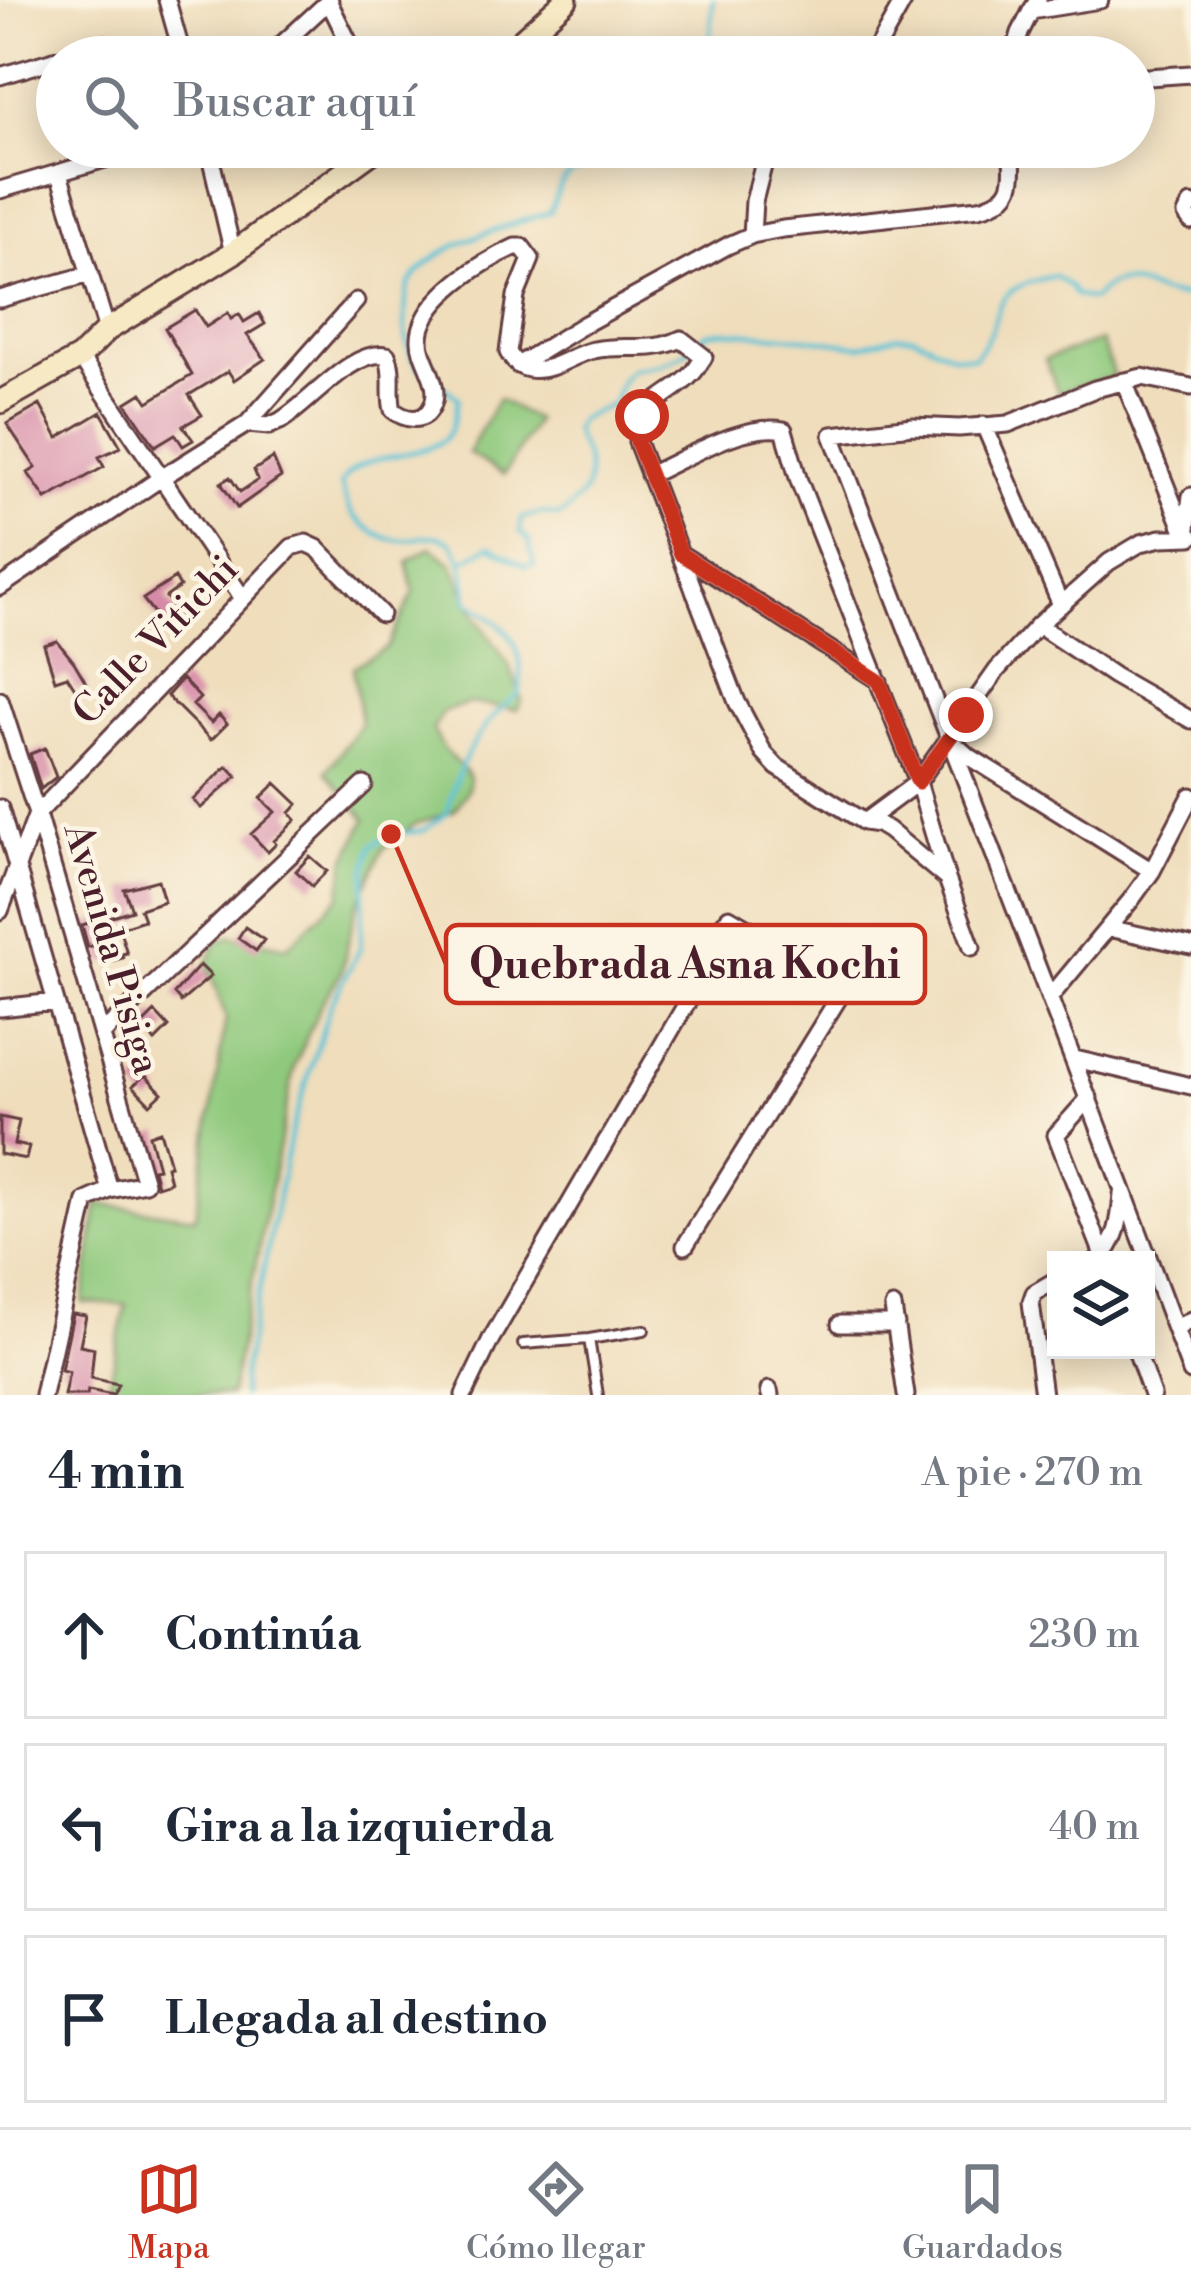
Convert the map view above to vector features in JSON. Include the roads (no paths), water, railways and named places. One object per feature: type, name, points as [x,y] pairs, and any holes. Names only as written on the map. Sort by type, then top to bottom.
[{"type":"street","points":[[290,36],[329,0],[346,36]]},
{"type":"street","points":[[526,36],[566,0]]},
{"type":"street","points":[[884,36],[904,0]]},
{"type":"street","points":[[1019,36],[1035,5],[1100,0]]},
{"type":"street","points":[[171,3],[178,36]]},
{"type":"street","points":[[0,76],[36,65]]},
{"type":"street","points":[[1155,77],[1191,74]]},
{"type":"street","points":[[0,190],[78,168]]},
{"type":"street","points":[[213,168],[233,253]]},
{"type":"street","points":[[0,402],[80,357],[107,330],[233,253],[350,168]]},
{"type":"street","points":[[752,235],[762,168]]},
{"type":"street","points":[[518,365],[752,235],[996,204],[1012,184],[1012,168]]},
{"type":"street","points":[[59,174],[107,330]]},
{"type":"street","points":[[1191,204],[1186,214],[1191,220]]},
{"type":"street","points":[[247,424],[269,426],[280,421],[364,357],[379,353],[391,364],[393,410],[409,419],[428,413],[435,393],[419,339],[426,318],[470,270],[521,247],[531,259],[516,296],[508,352],[518,365],[552,368],[592,350],[653,349],[681,339],[704,357],[692,374],[642,416],[637,442],[737,702],[764,753],[777,767],[864,822],[888,830],[947,879]]},
{"type":"street","points":[[0,299],[90,274]]},
{"type":"street","points":[[0,587],[247,424],[356,301]]},
{"type":"street","points":[[80,357],[242,597]]},
{"type":"street","points":[[1191,387],[1142,377],[1095,388],[1008,424],[914,426],[832,435],[1075,1059],[1191,1372]]},
{"type":"street","points":[[1124,381],[1189,536]]},
{"type":"street","points":[[984,425],[1060,604]]},
{"type":"street","points":[[649,475],[744,432],[784,430],[799,481],[918,782],[972,947]]},
{"type":"street","points":[[1189,536],[1191,496]]},
{"type":"street","points":[[864,822],[918,782],[997,670],[1060,604],[1124,551],[1161,538],[1189,536]]},
{"type":"street","name":"Calle Vitichi","points":[[0,911],[9,866],[37,814],[292,548],[306,543],[317,548],[381,614]]},
{"type":"street","points":[[681,554],[879,681]]},
{"type":"street","points":[[1038,625],[1191,720]]},
{"type":"street","name":"Avenida Pisiga","points":[[0,700],[145,1183],[86,1201],[43,1395]]},
{"type":"street","points":[[949,740],[1153,871]]},
{"type":"street","points":[[102,1034],[364,785]]},
{"type":"street","points":[[1051,997],[1153,871],[1188,806]]},
{"type":"street","name":"Avenida Pisiga","points":[[0,808],[9,866],[56,1002],[110,1190]]},
{"type":"street","points":[[464,1395],[491,1339],[702,977],[712,939],[729,917],[846,986],[685,1246]]},
{"type":"street","points":[[1108,928],[1191,946]]},
{"type":"street","points":[[0,1007],[56,1002]]},
{"type":"street","points":[[1075,1059],[1191,1086]]},
{"type":"street","points":[[1089,1098],[1056,1135],[1098,1251]]},
{"type":"street","points":[[1106,1251],[1115,1238],[1122,1189]]},
{"type":"street","points":[[1043,1395],[1030,1302],[1034,1293],[1047,1285]]},
{"type":"street","points":[[840,1324],[895,1316],[906,1395]]},
{"type":"street","points":[[1175,1329],[1191,1320]]},
{"type":"street","points":[[1139,1359],[1152,1395]]},
{"type":"lane","points":[[523,1344],[644,1330]]},
{"type":"lane","points":[[589,1339],[598,1395]]},
{"type":"waterway","points":[[710,36],[713,0]]},
{"type":"waterway","points":[[423,372],[409,348],[405,321],[408,288],[421,269],[473,238],[550,212],[561,184],[585,168]]},
{"type":"waterway","points":[[461,562],[490,546],[525,566],[534,565],[529,541],[520,532],[521,518],[542,513],[560,516],[584,491],[588,467],[574,429],[580,419],[613,404],[622,379],[632,369],[662,364],[683,354],[707,333],[860,346],[913,336],[953,355],[974,357],[1005,297],[1030,282],[1054,276],[1075,295],[1092,300],[1117,283],[1191,295]]},
{"type":"waterway","points":[[242,1395],[290,1136],[330,1006],[360,949],[372,846],[391,834],[423,831],[447,813],[472,746],[493,717],[520,693],[516,648],[504,629],[468,601],[454,546],[440,537],[397,540],[380,535],[354,516],[341,485],[348,474],[371,461],[428,448],[444,439],[458,398],[441,385]]},
{"type":"place","name":"Quebrada Asna Kochi","points":[[391,834]]}]
